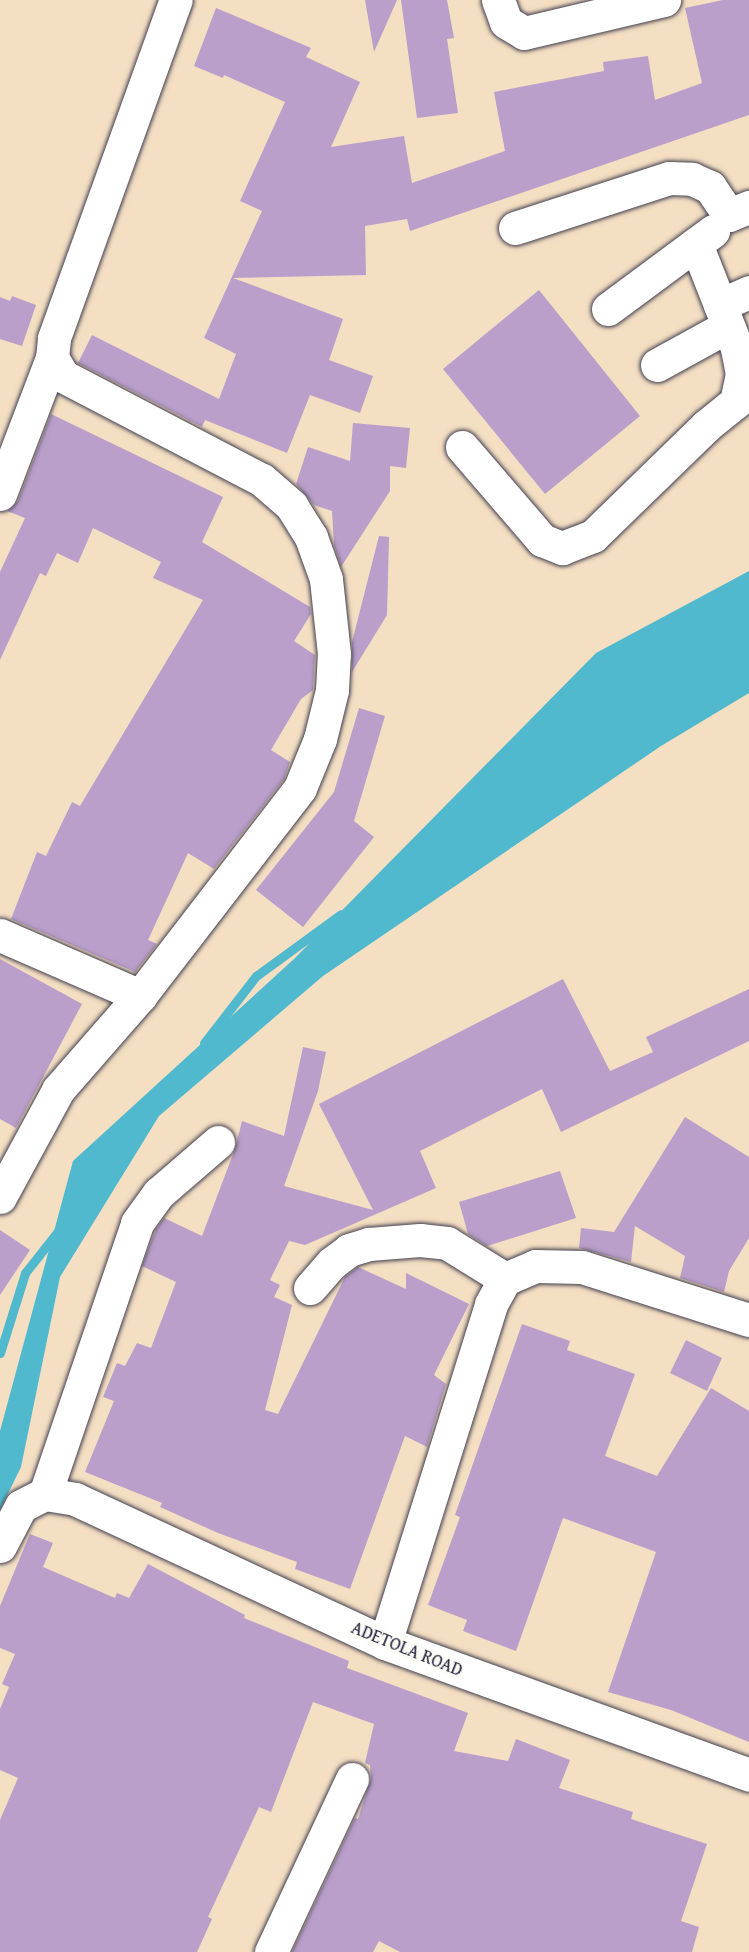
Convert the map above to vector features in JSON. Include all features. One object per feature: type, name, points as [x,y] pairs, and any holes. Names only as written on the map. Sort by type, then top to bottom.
[{"type":"street","points":[[0,494],[52,358],[54,338],[176,0]]},
{"type":"street","points":[[498,0],[506,22],[524,33],[658,1]]},
{"type":"street","points":[[515,228],[669,178],[692,180],[710,187],[739,211],[608,309]]},
{"type":"street","points":[[462,447],[542,540],[562,548],[593,536],[706,426],[736,402],[742,374],[732,308],[696,244]]},
{"type":"street","points":[[657,365],[732,308]]},
{"type":"street","points":[[0,1197],[58,1090],[140,996],[300,788],[320,739],[332,690],[334,654],[326,579],[311,537],[292,506],[262,480],[63,376],[52,358]]},
{"type":"street","points":[[0,935],[140,996]]},
{"type":"street","points":[[0,1546],[21,1506],[60,1496],[137,1223],[159,1193],[218,1142]]},
{"type":"street","points":[[310,1288],[349,1250],[369,1244],[420,1240],[447,1244],[505,1279]]},
{"type":"street","points":[[385,1643],[491,1304],[505,1279],[536,1266],[582,1267],[749,1320]]},
{"type":"street","name":"ADETOLA ROAD","points":[[60,1496],[385,1643],[749,1775]]},
{"type":"street","points":[[271,1952],[352,1779]]},
{"type":"water","points":[[749,571],[749,693],[661,746],[323,976],[159,1116],[60,1277],[21,1467],[0,1510],[0,1431],[73,1161],[294,959],[596,653]]},
{"type":"building","points":[[365,0],[397,0],[374,52]]},
{"type":"building","points":[[401,0],[447,0],[454,38],[447,39],[458,113],[417,118]]},
{"type":"building","points":[[723,0],[749,0],[749,115],[410,231],[407,219],[365,226],[366,275],[233,278],[343,319],[329,360],[373,376],[360,413],[310,395],[287,453],[205,420],[202,427],[78,363],[92,335],[219,399],[236,354],[204,338],[262,211],[240,201],[285,102],[224,75],[223,78],[194,66],[216,8],[311,48],[306,57],[360,82],[331,147],[404,136],[412,183],[505,151],[494,92],[604,71],[603,62],[648,56],[655,100],[702,83],[685,8]]},
{"type":"building","points":[[539,290],[640,416],[545,494],[443,369]]},
{"type":"building","points":[[12,296],[36,305],[22,346],[0,339],[0,297],[10,301]]},
{"type":"building","points":[[51,414],[223,497],[202,542],[310,607],[311,614],[294,641],[315,655],[313,690],[301,699],[271,750],[290,762],[284,779],[214,869],[188,853],[148,940],[157,944],[135,972],[11,919],[37,852],[46,856],[72,802],[80,806],[203,600],[153,578],[161,562],[93,528],[78,563],[57,553],[46,576],[40,573],[0,660],[0,572],[25,518],[7,511],[18,501]]},
{"type":"building","points":[[353,423],[410,428],[406,468],[390,466],[390,491],[341,567],[334,545],[332,511],[314,505],[296,484],[308,447],[350,461]]},
{"type":"building","points":[[379,536],[389,537],[387,615],[352,672],[352,642]]},
{"type":"building","points":[[359,708],[385,716],[354,821],[374,837],[303,927],[256,890],[334,792]]},
{"type":"building","points":[[0,959],[82,1004],[16,1128],[0,1119]]},
{"type":"building","points":[[563,979],[610,1071],[653,1052],[646,1037],[749,989],[749,1041],[561,1132],[542,1089],[420,1151],[436,1188],[305,1245],[289,1241],[270,1280],[280,1285],[274,1297],[292,1305],[265,1410],[278,1414],[345,1277],[358,1267],[406,1289],[406,1273],[469,1304],[434,1375],[446,1384],[427,1447],[405,1436],[350,1589],[295,1569],[297,1562],[218,1533],[160,1507],[162,1503],[85,1472],[114,1401],[103,1397],[117,1363],[125,1366],[137,1343],[151,1348],[176,1282],[142,1266],[156,1229],[164,1218],[202,1236],[235,1149],[242,1121],[284,1136],[303,1047],[326,1052],[318,1091],[284,1186],[373,1210],[319,1104]]},
{"type":"building","points":[[685,1117],[749,1157],[749,1238],[729,1271],[724,1292],[680,1278],[685,1256],[635,1226],[631,1262],[579,1248],[581,1228],[614,1232]]},
{"type":"building","points":[[560,1171],[576,1218],[487,1246],[468,1234],[459,1202]]},
{"type":"building","points":[[0,1230],[30,1250],[0,1295]]},
{"type":"building","points":[[522,1324],[570,1341],[567,1350],[635,1374],[605,1456],[657,1476],[711,1388],[749,1411],[749,1742],[671,1710],[608,1692],[656,1552],[563,1518],[516,1651],[463,1631],[467,1620],[428,1605],[460,1517],[455,1515]]},
{"type":"building","points":[[686,1340],[722,1358],[707,1391],[670,1373]]},
{"type":"building","points":[[30,1534],[53,1543],[43,1567],[115,1598],[117,1593],[129,1598],[148,1564],[245,1615],[244,1618],[349,1661],[347,1668],[468,1713],[454,1751],[508,1761],[516,1739],[570,1760],[559,1788],[633,1812],[631,1819],[707,1844],[681,1921],[699,1927],[692,1952],[400,1952],[379,1941],[373,1952],[292,1952],[355,1818],[358,1819],[371,1778],[370,1765],[365,1763],[374,1724],[313,1702],[271,1812],[259,1807],[208,1917],[212,1919],[197,1952],[0,1952],[0,1820],[18,1778],[0,1770],[0,1709],[9,1687],[2,1684],[15,1654],[0,1648],[0,1606]]},
{"type":"waterway","points":[[204,1043],[256,976],[341,914]]},
{"type":"waterway","points":[[0,1353],[25,1273],[59,1230]]}]
